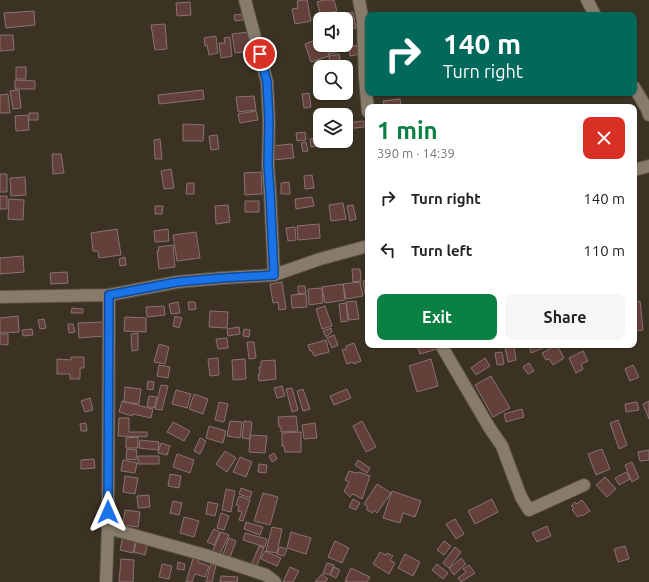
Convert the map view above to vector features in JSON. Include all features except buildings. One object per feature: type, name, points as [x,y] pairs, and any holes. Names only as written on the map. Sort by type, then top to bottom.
[{"type":"street","points":[[246,0],[267,82],[269,121],[268,164],[274,275]]},
{"type":"street","points":[[359,0],[363,21],[365,78]]},
{"type":"street","points":[[587,0],[593,12]]},
{"type":"street","points":[[637,92],[649,115]]},
{"type":"street","points":[[637,169],[649,166]]},
{"type":"street","points":[[0,297],[109,295],[177,282],[274,275],[320,259],[365,247]]},
{"type":"street","points":[[106,582],[108,528],[109,295]]},
{"type":"street","points":[[443,348],[489,427],[502,446],[521,497],[529,510],[584,485]]},
{"type":"street","points":[[108,528],[205,555],[266,575],[275,582]]},
{"type":"route","points":[[108,512],[109,295],[177,282],[274,275],[268,164],[269,121],[267,82],[260,54]]}]
